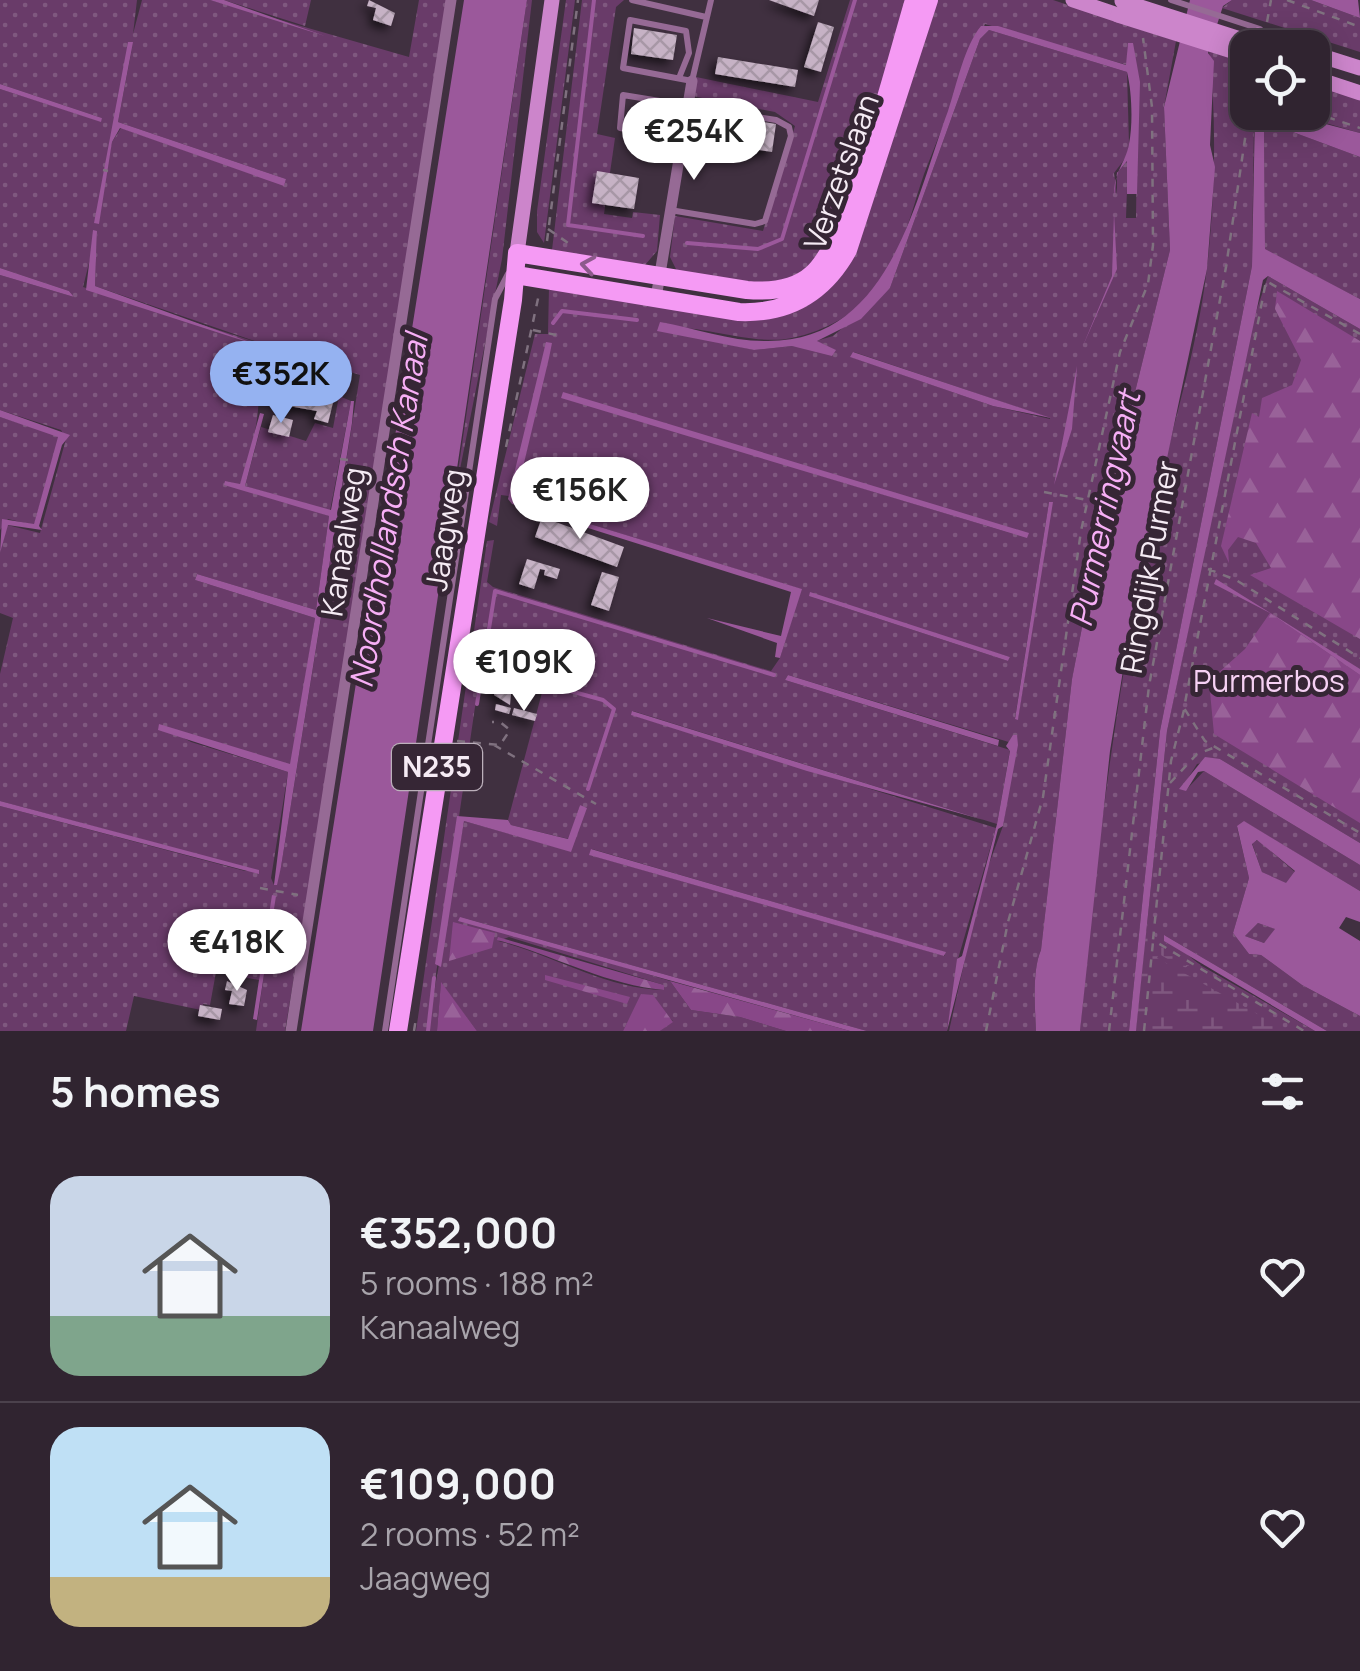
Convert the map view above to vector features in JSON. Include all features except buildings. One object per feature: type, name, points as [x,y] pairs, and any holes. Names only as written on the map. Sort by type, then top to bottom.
[{"type":"main road","name":"Jaagweg","points":[[398,1031],[552,0]]},
{"type":"main road","name":"Verzetslaan","points":[[517,254],[764,292],[800,283],[834,248],[914,0]]},
{"type":"main road","name":"Verzetslaan","points":[[510,279],[542,279],[758,312],[802,301],[836,272],[852,240],[930,0]]},
{"type":"main road","points":[[1072,0],[1120,5],[1230,37]]},
{"type":"main road","points":[[1149,0],[1246,30]]},
{"type":"main road","points":[[1120,5],[1230,49]]},
{"type":"main road","points":[[1330,57],[1360,65]]},
{"type":"main road","points":[[1330,68],[1360,77]]},
{"type":"main road","points":[[1330,83],[1360,93]]},
{"type":"street","name":"Kanaalweg","points":[[291,1031],[452,0]]},
{"type":"street","points":[[656,298],[686,105],[685,79]]},
{"type":"lane","points":[[632,0],[706,16]]},
{"type":"lane","points":[[685,79],[711,0]]},
{"type":"lane","points":[[1171,0],[1253,30]]},
{"type":"lane","points":[[630,20],[686,31],[689,54],[685,79],[623,68],[630,20]]},
{"type":"lane","points":[[1330,56],[1360,65]]},
{"type":"lane","points":[[669,210],[755,224],[765,221],[791,136],[789,127],[776,120],[623,95],[620,128],[680,139]]},
{"type":"lane","name":"Jaagweg","points":[[384,1031],[495,299],[510,279]]},
{"type":"path","points":[[544,258],[578,0]]},
{"type":"path","points":[[1288,0],[1360,26]]},
{"type":"path","points":[[986,1031],[1008,922],[1043,797],[1088,501],[1120,352],[1148,284],[1153,245],[1152,108],[1142,35]]},
{"type":"path","points":[[1330,118],[1360,128]]},
{"type":"path","name":"Ringdijk Purmer","points":[[1109,1031],[1148,686],[1226,267],[1246,130]]},
{"type":"path","points":[[505,449],[542,279]]},
{"type":"path","points":[[1144,1031],[1169,784],[1266,282],[1360,334]]},
{"type":"path","points":[[533,330],[556,334]]},
{"type":"path","points":[[340,459],[348,460]]},
{"type":"path","points":[[1044,492],[1088,501]]},
{"type":"path","points":[[1208,569],[1236,580],[1360,658]]},
{"type":"path","points":[[1184,708],[1205,740],[1360,833]]},
{"type":"path","points":[[492,722],[500,722],[510,730],[508,738],[494,745]]},
{"type":"path","points":[[442,740],[494,745],[596,804]]},
{"type":"path","points":[[1169,784],[1197,754],[1216,747]]},
{"type":"path","points":[[260,888],[312,898]]},
{"type":"path","points":[[1153,940],[1304,1031]]},
{"type":"path","points":[[414,1031],[417,1012]]},
{"type":"green space","points":[[0,0],[137,0],[133,34],[142,0],[210,0],[409,57],[419,0],[455,0],[285,1031],[256,1031],[275,896],[259,980],[216,972],[210,1005],[203,1004],[201,1010],[134,996],[126,1031],[0,1031],[0,806],[245,871],[259,871],[0,801],[0,674],[13,618],[0,613],[0,553],[7,525],[40,533],[66,439],[61,430],[0,410],[0,275],[74,297],[69,291],[0,268],[0,89],[100,121],[102,118],[0,84]],"holes":[[[133,43],[118,122],[286,179],[284,185],[121,128],[112,142],[94,223]],[[97,231],[95,286],[269,346],[83,287]],[[280,350],[360,375],[281,867],[274,885],[271,878],[288,772],[191,742],[160,725],[290,765],[292,760],[315,618],[195,580],[197,574],[316,610],[329,516],[226,481],[240,485],[254,438],[262,380]]]},
{"type":"green space","points":[[224,0],[311,0],[305,26]]},
{"type":"green space","points":[[527,0],[532,0],[502,259],[454,499]]},
{"type":"green space","points":[[566,0],[575,0],[544,243],[537,232],[537,211]]},
{"type":"green space","points":[[582,0],[624,0],[616,7],[597,134],[615,138],[604,214],[632,218],[633,212],[660,215],[657,251],[645,265],[552,250]]},
{"type":"green space","points":[[850,0],[910,0],[830,245],[795,275],[778,281],[760,284],[677,271],[670,257],[675,216],[763,231],[795,126],[775,112],[692,96],[696,77],[818,102]]},
{"type":"green space","points":[[936,0],[1053,0],[1176,41],[1164,107],[1170,250],[1101,530],[1072,679],[1035,978],[1036,1031],[949,1031],[982,883],[1003,826],[1015,752],[1012,743],[788,675],[785,680],[1010,750],[997,824],[633,711],[632,715],[996,828],[958,959],[947,1031],[867,1031],[460,917],[670,981],[691,1010],[740,1017],[786,1031],[660,1031],[673,1021],[642,994],[623,1031],[477,1031],[441,983],[437,1031],[416,1031],[487,541],[494,540],[487,582],[493,587],[771,671],[780,658],[801,589],[515,501],[551,343],[509,496],[501,495],[497,526],[489,522],[535,334],[548,334],[549,287],[649,302],[802,306]],"holes":[[[985,24],[1127,65],[1128,43],[1137,145],[1136,218],[1126,218],[1128,160],[1117,173],[1117,195],[1114,173],[1127,156],[1129,144],[1127,72],[989,30],[980,39],[890,288],[833,336],[816,341],[835,350],[792,346],[754,350],[664,330],[689,328],[775,340],[816,331],[850,313],[877,288],[893,262]],[[854,352],[1050,419],[993,406],[851,357]],[[810,469],[1027,538],[815,474]],[[1049,502],[1052,503],[1018,719],[1015,718]],[[809,596],[1010,657],[1008,661]],[[481,666],[544,685],[508,820],[511,825],[569,839],[580,805],[586,809],[570,851],[464,821],[429,1022]],[[592,849],[945,952],[945,956],[590,855]],[[509,937],[664,985],[664,990],[600,978],[498,941]]]},
{"type":"green space","points":[[1232,0],[1311,0],[1360,18],[1360,52],[1330,42],[1330,30],[1291,30],[1222,8]]},
{"type":"green space","points":[[1209,50],[1230,57],[1230,130],[1254,130],[1252,266],[1160,731],[1129,1031],[1080,1031],[1099,847],[1125,664],[1154,508],[1202,303],[1212,214],[1213,103]]},
{"type":"green space","points":[[1330,88],[1360,98],[1360,133],[1330,124]]},
{"type":"green space","points":[[702,113],[721,116],[717,146],[697,143]]},
{"type":"green space","points":[[1264,130],[1287,130],[1360,157],[1360,299],[1265,250]]},
{"type":"green space","name":"Purmerbos","points":[[1268,276],[1360,329],[1360,843],[1220,759],[1197,764],[1185,783],[1186,790],[1204,771],[1360,865],[1360,891],[1245,822],[1237,827],[1249,878],[1233,933],[1249,954],[1261,955],[1302,985],[1360,1016],[1360,1031],[1327,1031],[1164,935],[1200,965],[1315,1031],[1136,1031],[1167,731],[1252,324]]},
{"type":"green space","points":[[1277,291],[1360,341],[1360,639],[1250,575],[1271,568],[1256,543],[1238,537],[1228,550],[1229,563],[1221,546],[1252,413],[1259,417],[1262,398],[1292,385],[1301,360],[1275,309]]},
{"type":"green space","points":[[339,396],[351,401],[330,511],[245,486],[261,427],[306,441],[315,423],[333,428]]},
{"type":"green space","points":[[0,417],[59,436],[34,525],[8,519],[0,530]]},
{"type":"green space","points":[[1270,613],[1360,675],[1360,823],[1214,734],[1209,681],[1245,649]]},
{"type":"green space","points":[[1258,840],[1295,872],[1286,884],[1262,872],[1252,843]]},
{"type":"green space","points":[[453,922],[495,933],[492,948],[449,961]]},
{"type":"green space","points":[[1258,923],[1276,929],[1264,943],[1245,936]]},
{"type":"green space","points":[[1146,931],[1201,965],[1180,966],[1159,954],[1157,958],[1288,1031],[1136,1031]]},
{"type":"green space","points":[[498,937],[664,985],[664,990],[600,976],[497,940]]},
{"type":"green space","points":[[545,975],[630,997],[627,1004],[545,980]]},
{"type":"green space","points":[[670,981],[850,1031],[786,1031],[740,1017],[691,1010]]},
{"type":"green space","points":[[441,982],[477,1031],[437,1031]]},
{"type":"green space","points":[[641,994],[653,995],[673,1022],[660,1031],[623,1031]]},
{"type":"water","points":[[210,0],[224,0],[325,36]]},
{"type":"water","name":"Noordhollandsch Kanaal","points":[[464,0],[527,0],[373,1031],[301,1031]]},
{"type":"water","points":[[1190,0],[1232,0],[1223,6],[1208,53],[1214,61],[1210,145],[1215,167],[1207,269],[1126,652],[1110,751],[1080,1031],[1036,1031],[1035,978],[1072,679],[1101,530],[1170,250],[1164,107]]},
{"type":"water","points":[[1311,0],[1358,0],[1360,18]]},
{"type":"water","points":[[981,26],[998,26],[1126,65],[1128,43],[1133,43],[1140,82],[1137,194],[1127,194],[1127,161],[1119,171],[1131,127],[1127,72],[989,30],[980,39],[890,288],[861,319],[817,341],[836,350],[832,356],[792,346],[754,350],[657,331],[660,322],[751,340],[807,336],[841,319],[869,294],[908,225],[965,55]]},
{"type":"water","points":[[128,42],[133,42],[118,122],[286,179],[284,186],[120,128],[112,142],[99,224],[94,223]]},
{"type":"water","points":[[0,84],[102,118],[101,122],[0,89]]},
{"type":"water","points":[[1330,125],[1360,133],[1360,157],[1287,130],[1330,130]]},
{"type":"water","points":[[1255,130],[1264,130],[1265,249],[1360,299],[1360,329],[1268,276],[1263,280],[1167,731],[1136,1031],[1129,1031],[1160,731],[1252,266]]},
{"type":"water","points":[[1114,213],[1117,269],[1082,348],[1112,276]]},
{"type":"water","points":[[93,230],[97,231],[95,286],[269,349],[86,290]]},
{"type":"water","points":[[0,268],[69,291],[74,297],[0,275]]},
{"type":"water","points":[[546,342],[552,343],[515,501],[802,589],[780,658],[775,657],[777,643],[707,618],[781,636],[791,592],[512,504],[508,499]]},
{"type":"water","points":[[853,352],[1051,418],[993,406],[850,357]]},
{"type":"water","points":[[1077,366],[1072,429],[1054,485]]},
{"type":"water","points":[[563,392],[1029,533],[1027,538],[561,398]]},
{"type":"water","points":[[351,401],[352,423],[281,867],[274,885],[288,772],[158,730],[159,724],[290,764],[315,618],[195,580],[197,574],[316,610],[329,516],[224,485],[225,481],[240,484],[260,413],[264,414],[245,486],[331,510]]},
{"type":"water","points":[[0,410],[70,435],[62,445],[39,526],[42,530],[8,525],[0,553],[2,519],[34,524],[58,437],[0,417]]},
{"type":"water","points":[[1049,502],[1053,502],[1018,720],[1015,719]]},
{"type":"water","points":[[1216,579],[1360,669],[1360,675],[1270,613],[1214,584]]},
{"type":"water","points":[[810,592],[1010,657],[1008,661],[809,596]]},
{"type":"water","points":[[788,675],[999,740],[998,746],[785,680]]},
{"type":"water","points":[[632,711],[984,820],[807,771],[631,715]]},
{"type":"water","points":[[1017,735],[1018,745],[1003,826],[998,829],[947,1031],[957,959],[962,956],[997,824],[1010,751],[1006,746]]},
{"type":"water","points":[[1205,757],[1220,759],[1360,843],[1360,865],[1204,771],[1198,772],[1186,791],[1179,789]]},
{"type":"water","points":[[0,801],[259,870],[259,874],[0,806]]},
{"type":"water","points":[[580,805],[587,808],[571,852],[464,821],[441,967],[435,964],[457,816],[508,820],[511,825],[568,839]]},
{"type":"water","points":[[1244,821],[1360,891],[1360,922],[1346,917],[1339,928],[1360,941],[1360,1016],[1302,985],[1261,955],[1249,954],[1233,933],[1249,878],[1237,826]],"holes":[[[1257,840],[1295,871],[1286,883],[1262,872],[1252,844]],[[1258,923],[1275,929],[1264,943],[1245,936]]]},
{"type":"water","points":[[591,849],[946,952],[944,956],[589,855]]},
{"type":"water","points":[[272,895],[276,896],[257,1020],[253,1019]]},
{"type":"water","points":[[460,917],[867,1031],[850,1031],[458,921]]},
{"type":"water","points":[[1164,935],[1327,1031],[1315,1031],[1164,941]]},
{"type":"waterway","points":[[594,0],[568,225],[643,236]]},
{"type":"waterway","points":[[687,243],[758,249],[782,239],[855,0]]},
{"type":"waterway","points":[[553,323],[562,311],[637,320]]},
{"type":"waterway","points":[[477,704],[495,591],[774,675]]},
{"type":"waterway","points":[[483,667],[603,700],[614,709],[588,789]]},
{"type":"waterway","points":[[428,1031],[434,978]]},
{"type":"water label","name":"Purmerringvaart","points":[[1105,509]]}]
